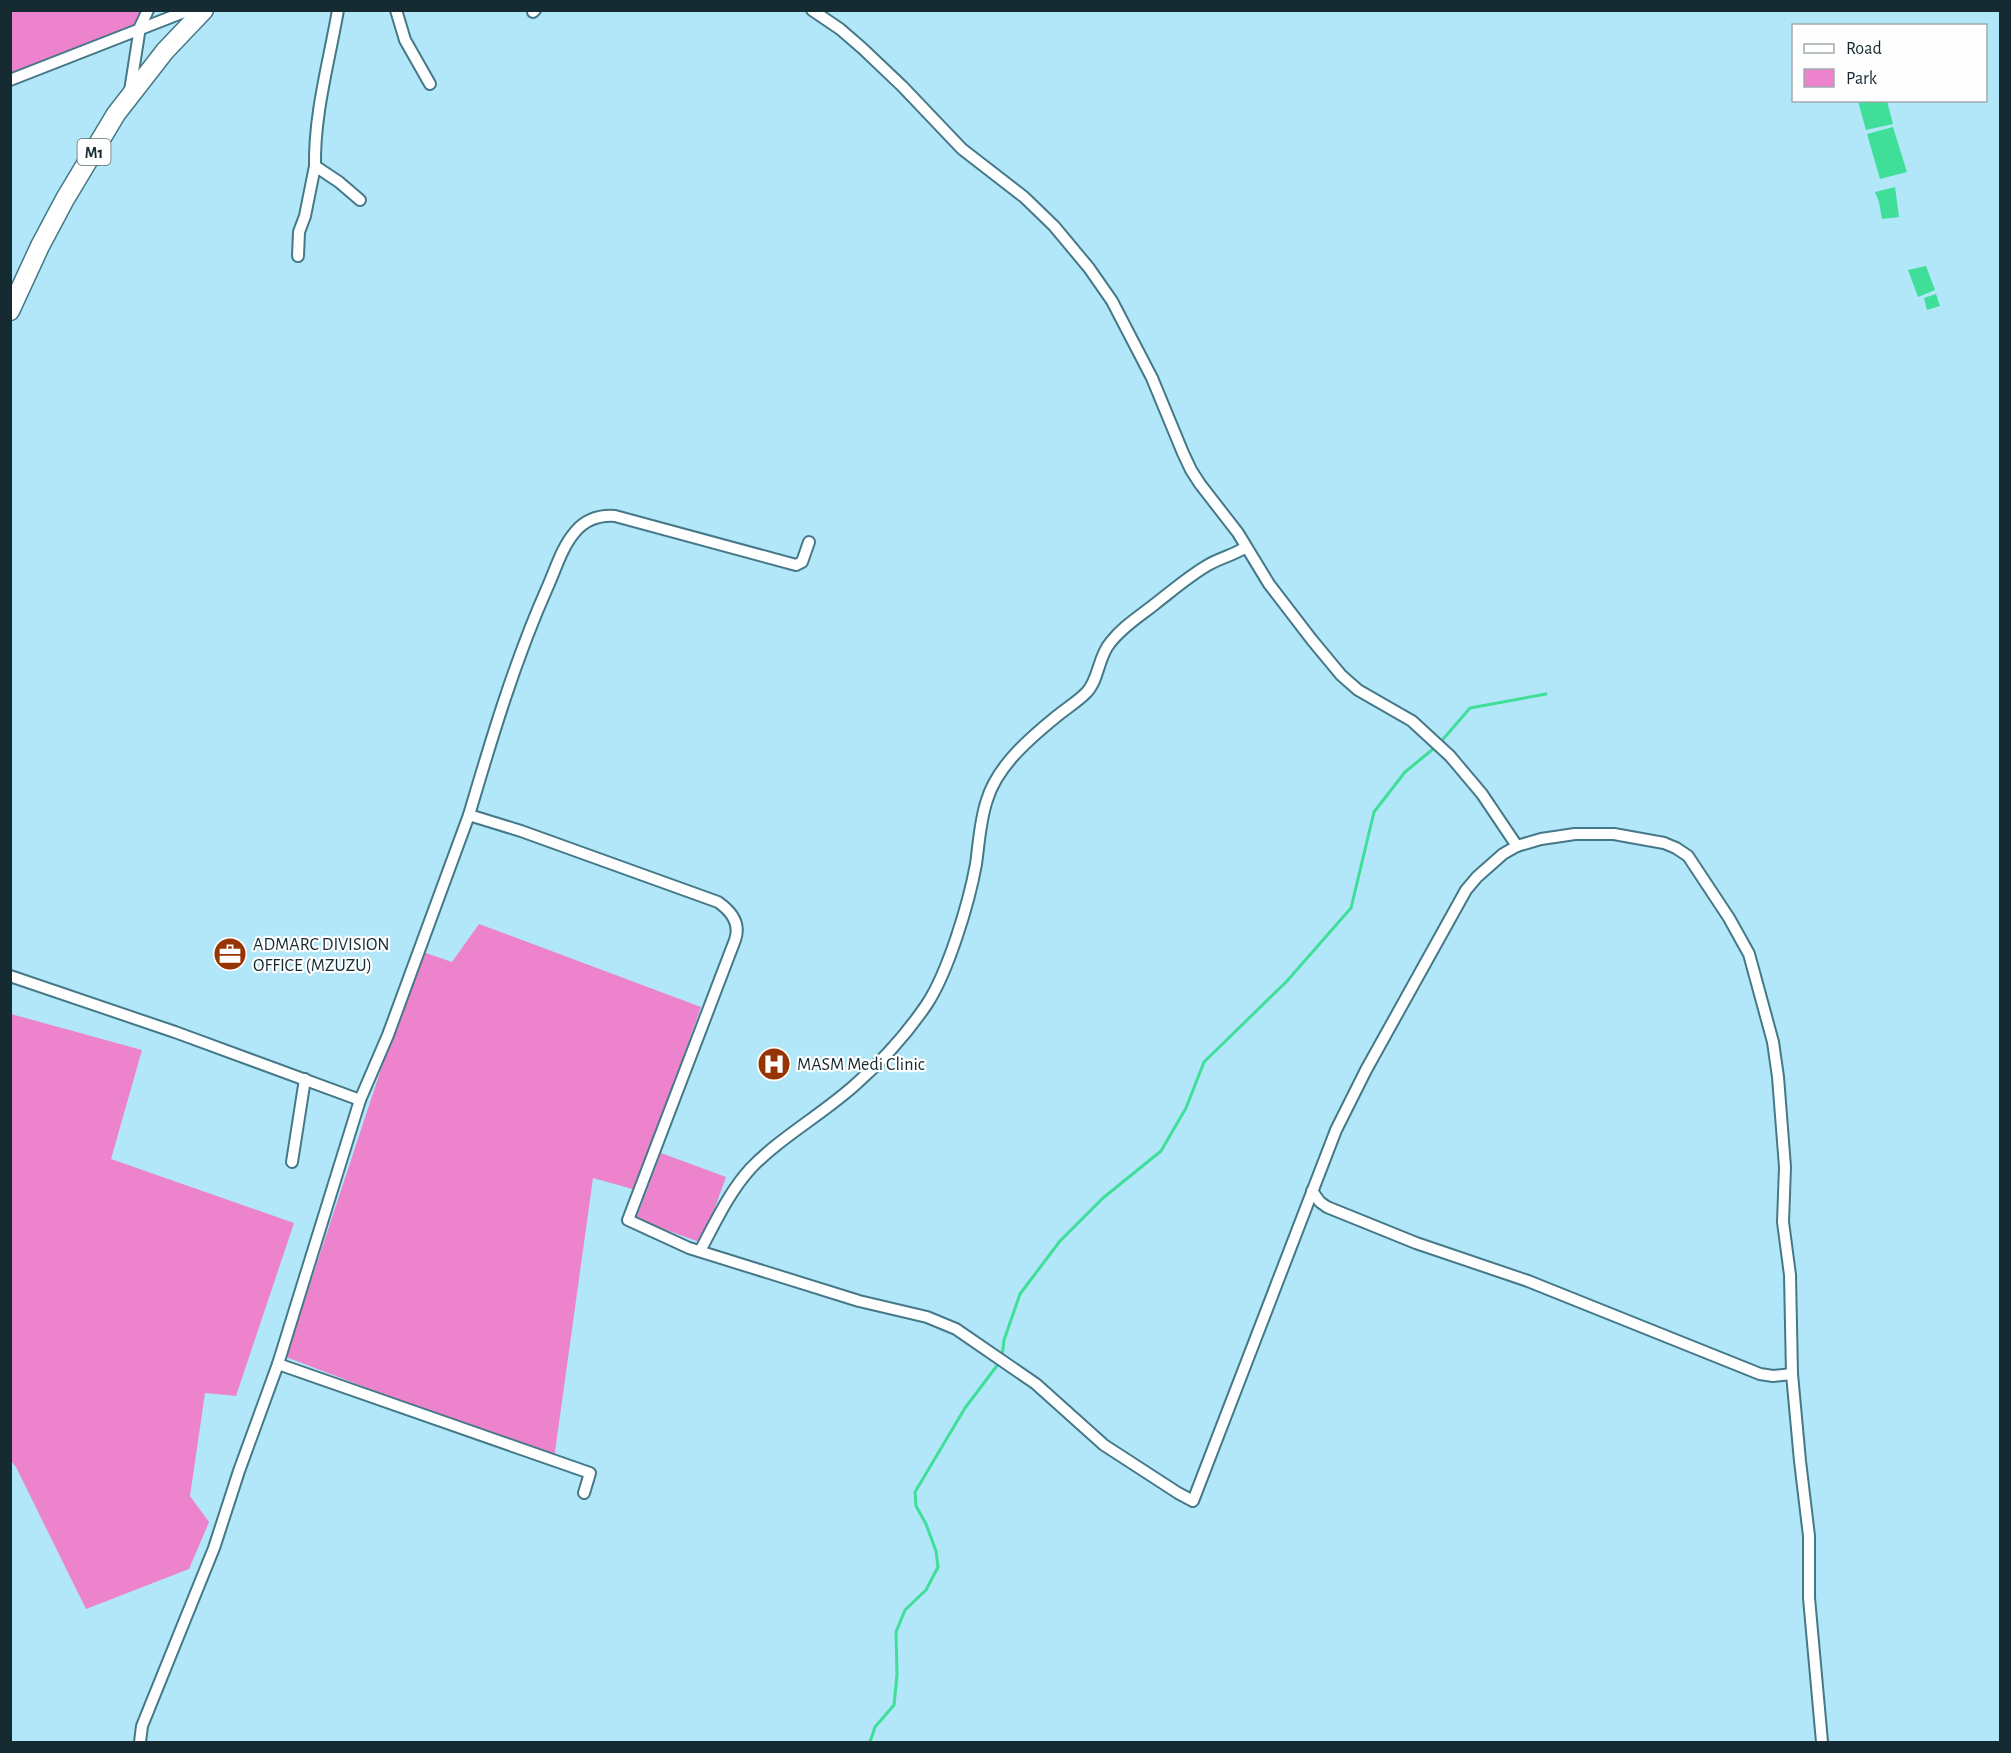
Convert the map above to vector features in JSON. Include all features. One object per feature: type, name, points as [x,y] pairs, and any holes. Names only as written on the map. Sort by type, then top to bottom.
[{"type":"highway","name":"M1","points":[[10,311],[40,246],[116,114],[165,51],[204,10]]},
{"type":"street","points":[[129,98],[140,30],[148,10]]},
{"type":"street","points":[[10,80],[189,10]]},
{"type":"street","points":[[298,256],[299,232],[305,216],[315,166],[319,117],[338,10]]},
{"type":"street","points":[[396,10],[405,40],[430,84]]},
{"type":"street","points":[[812,10],[840,29],[862,48],[962,149],[1045,216],[1089,268],[1112,301],[1148,369],[1191,470],[1228,520],[1269,584],[1341,675],[1358,690],[1412,721],[1450,756],[1482,794],[1517,846]]},
{"type":"street","points":[[315,166],[360,200]]},
{"type":"street","points":[[140,1743],[142,1726],[214,1548],[278,1364],[360,1100],[388,1035],[470,815],[499,714],[533,620],[569,540],[582,525],[600,516],[615,516],[796,565],[802,562],[809,542]]},
{"type":"street","points":[[700,1251],[726,1202],[752,1168],[856,1084],[892,1046],[928,1002],[958,930],[975,867],[986,802],[992,786],[1003,769],[1033,738],[1088,691],[1108,644],[1122,629],[1189,578],[1245,547]]},
{"type":"street","points":[[470,815],[718,902],[727,908],[734,919],[737,929],[735,940],[628,1220],[689,1248],[849,1298],[927,1317],[956,1329],[1036,1384],[1104,1445],[1193,1501],[1336,1130],[1355,1091],[1466,890],[1490,864],[1517,846],[1541,839],[1575,834],[1614,834],[1664,843],[1688,856],[1741,937],[1753,963],[1776,1064],[1784,1152],[1783,1222],[1790,1275],[1792,1374],[1809,1536],[1809,1598],[1821,1743]]},
{"type":"street","points":[[10,976],[360,1100]]},
{"type":"street","points":[[292,1162],[305,1079]]},
{"type":"street","points":[[1312,1191],[1327,1207],[1416,1244],[1528,1281],[1760,1374],[1773,1376],[1792,1374]]},
{"type":"street","points":[[278,1364],[590,1473],[584,1493]]},
{"type":"green space","points":[[11,11],[145,11],[138,26],[11,75]]},
{"type":"green space","points":[[479,924],[701,1007],[636,1190],[593,1178],[554,1459],[286,1357],[420,951],[452,962]]},
{"type":"green space","points":[[11,1014],[142,1050],[111,1159],[294,1223],[236,1396],[205,1393],[190,1496],[209,1522],[189,1569],[86,1609],[11,1461]]},
{"type":"green space","points":[[661,1153],[726,1177],[702,1243],[636,1219]]},
{"type":"shaded area","points":[[1858,102],[1887,102],[1893,124],[1866,130]]},
{"type":"shaded area","points":[[1893,127],[1907,172],[1880,179],[1867,134]]},
{"type":"shaded area","points":[[1895,187],[1899,217],[1882,219],[1875,192]]},
{"type":"shaded area","points":[[1926,266],[1935,290],[1918,297],[1908,270]]},
{"type":"shaded area","points":[[1936,294],[1940,306],[1927,310],[1924,298]]},
{"type":"waterway","points":[[1002,1357],[1004,1340],[1020,1294],[1060,1241],[1103,1198],[1161,1151],[1186,1108],[1204,1062],[1287,981],[1351,908],[1374,812],[1405,772],[1438,745],[1470,708],[1546,694]]},
{"type":"waterway","points":[[870,1742],[875,1727],[894,1705],[897,1675],[896,1632],[905,1610],[926,1590],[938,1567],[936,1551],[926,1524],[916,1506],[915,1492],[965,1408],[999,1363]]},
{"type":"place","name":"ADMARC DIVISION OFFICE (MZUZU)","points":[[230,954]]},
{"type":"place","name":"MASM Medi Clinic","points":[[774,1064]]}]
